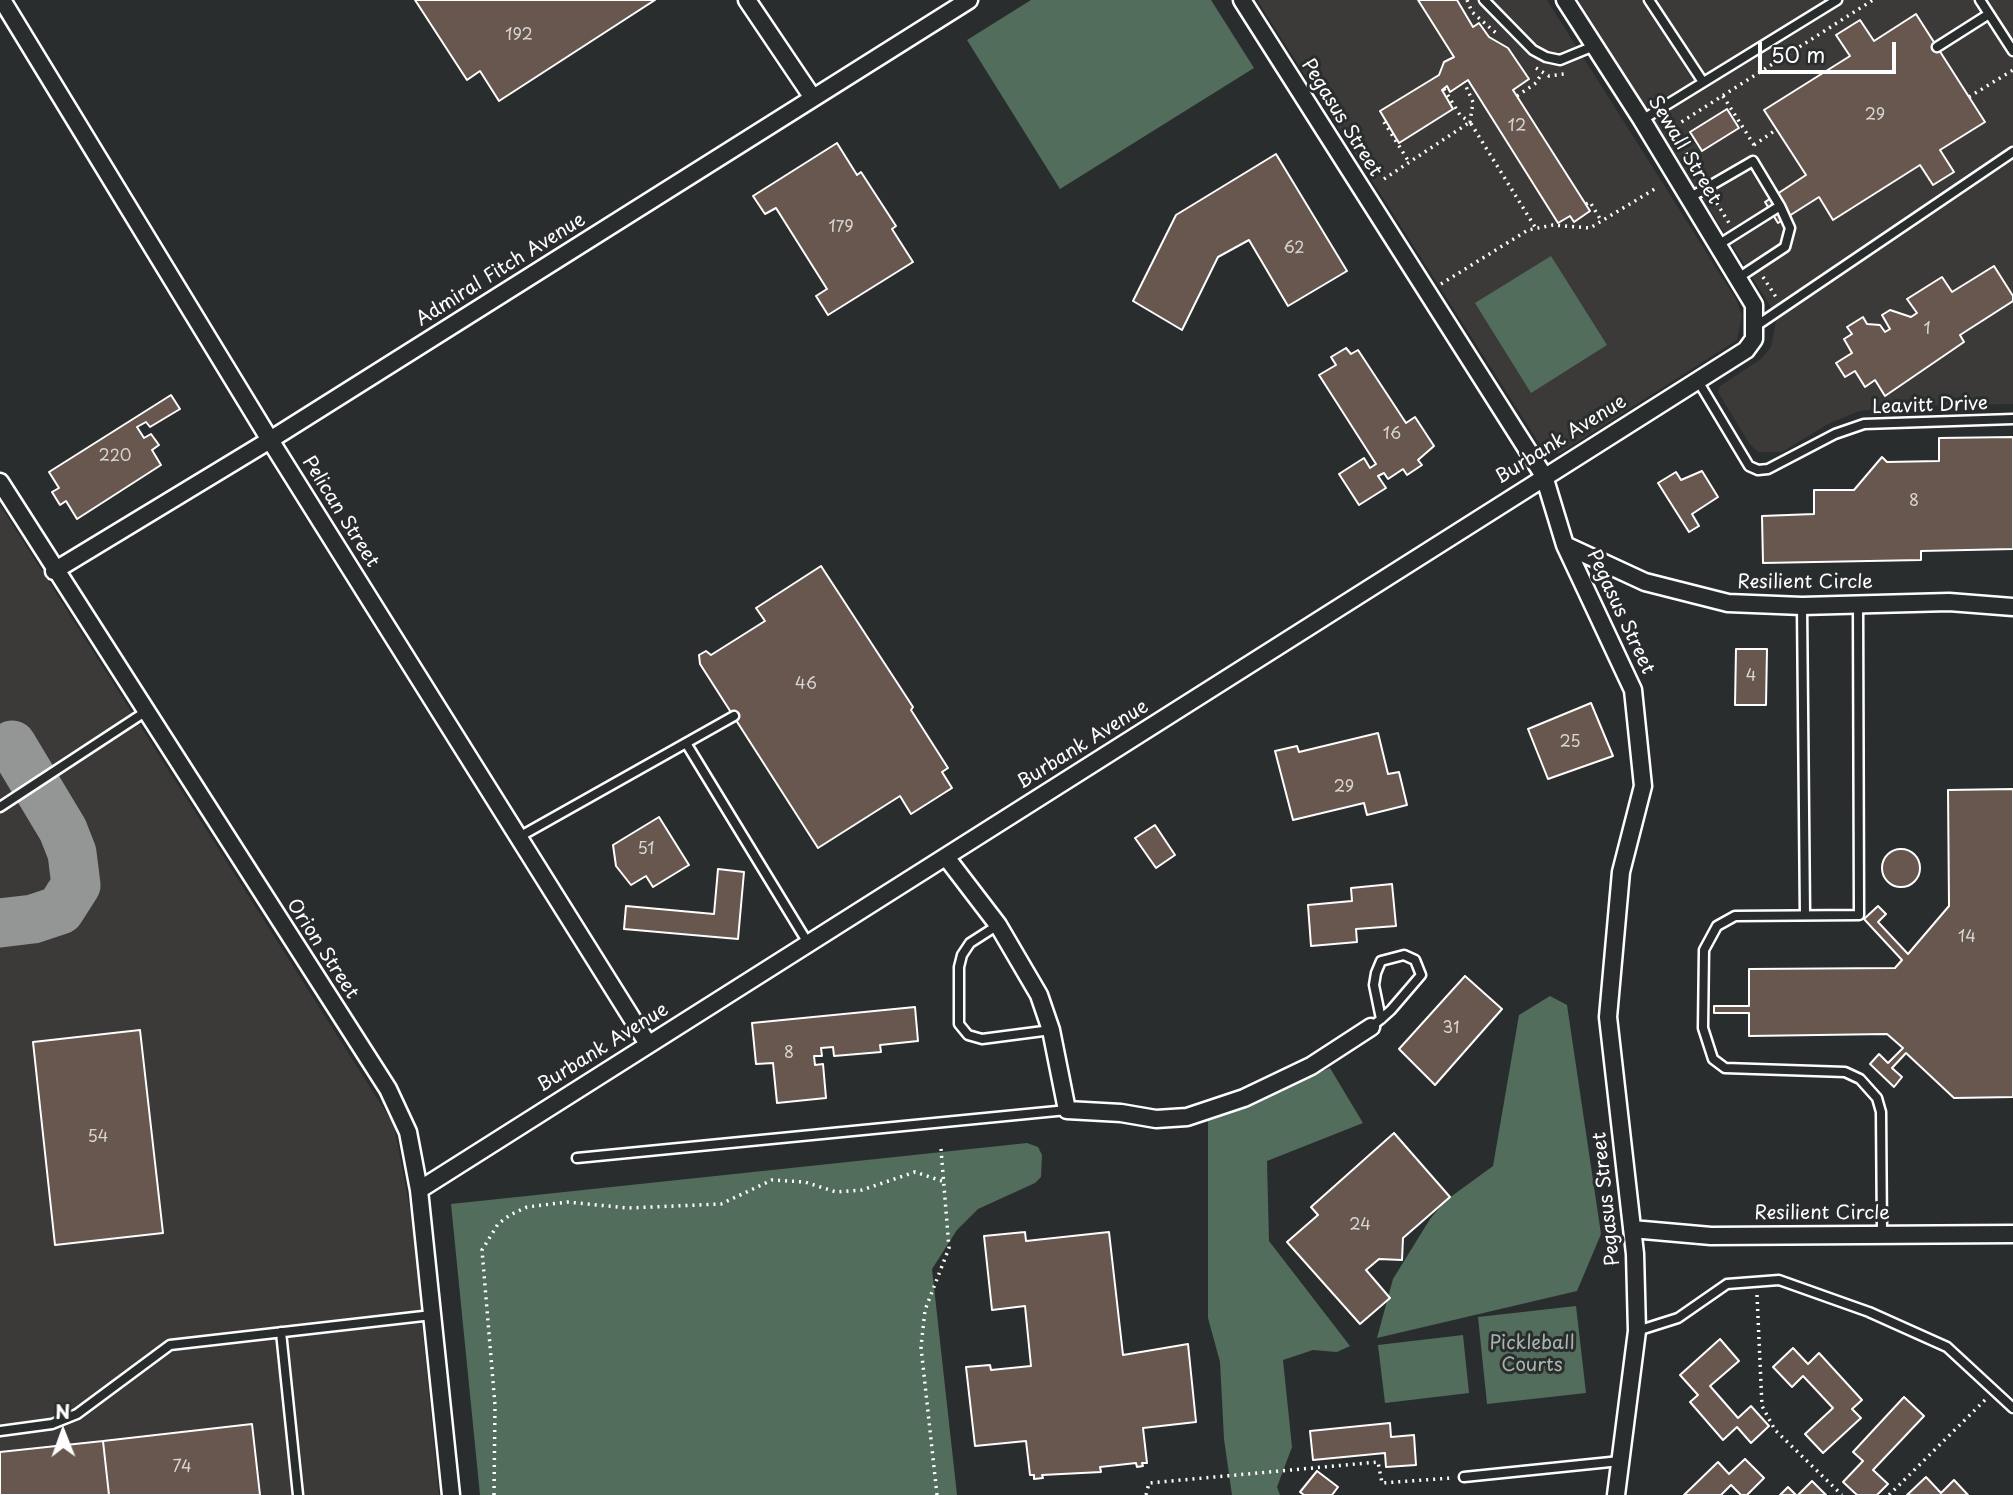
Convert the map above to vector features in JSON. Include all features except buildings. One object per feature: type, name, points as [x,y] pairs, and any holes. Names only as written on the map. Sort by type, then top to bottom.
[{"type":"street","name":"Pelican Street","points":[[2,0],[270,440],[648,1044]]},
{"type":"street","points":[[747,0],[813,98]]},
{"type":"street","name":"Admiral Fitch Avenue","points":[[54,571],[270,440],[969,0]]},
{"type":"street","name":"Pegasus Street","points":[[1241,0],[1544,476],[1565,545],[1633,690],[1643,786],[1621,872],[1608,1017],[1632,1229],[1637,1331],[1616,1495]]},
{"type":"street","name":"Sewall Street","points":[[1564,0],[1642,120],[1754,305],[1756,326]]},
{"type":"street","name":"Burbank Avenue","points":[[419,1190],[1746,350],[1755,339],[1756,326]]},
{"type":"street","name":"Orion Street","points":[[0,482],[54,571],[388,1089],[408,1132],[419,1190],[451,1495]]},
{"type":"street","name":"Resilient Circle","points":[[1565,545],[1645,582],[1716,600],[1802,606],[1949,602],[2013,607]]},
{"type":"street","points":[[946,857],[998,925],[1039,995],[1051,1030],[1067,1110],[1121,1113],[1156,1119],[1187,1117],[1244,1098],[1311,1066],[1376,1023]]},
{"type":"street","name":"Resilient Circle","points":[[1632,1229],[1711,1236],[2013,1234]]},
{"type":"lane","points":[[1484,0],[1533,50],[1546,57],[1560,60],[1594,46]]},
{"type":"lane","points":[[1649,0],[1703,82]]},
{"type":"lane","points":[[1642,120],[1837,0]]},
{"type":"lane","points":[[1980,0],[2013,51]]},
{"type":"lane","points":[[1937,47],[1989,14]]},
{"type":"lane","points":[[1756,326],[2013,152]]},
{"type":"lane","points":[[1689,198],[1753,161],[1789,220],[1789,238],[1785,247],[1738,278]]},
{"type":"lane","points":[[1718,245],[1780,206]]},
{"type":"lane","name":"Leavitt Drive","points":[[1698,381],[1749,466],[1758,470],[1779,464],[1835,434],[1864,424],[2013,419]]},
{"type":"lane","points":[[1858,605],[1859,915],[1735,916],[1717,926],[1704,950],[1703,1028],[1713,1059],[1725,1068],[1845,1072],[1860,1080],[1877,1098],[1881,1112],[1882,1234]]},
{"type":"lane","points":[[1802,606],[1805,915]]},
{"type":"lane","points":[[0,807],[145,712]]},
{"type":"lane","points":[[519,837],[734,716]]},
{"type":"lane","points":[[686,743],[808,943]]},
{"type":"lane","points":[[998,925],[970,943],[961,955],[959,1024],[968,1035],[982,1039],[1051,1030]]},
{"type":"lane","points":[[1404,955],[1415,960],[1421,975],[1376,1023],[1374,985],[1381,961],[1404,955]]},
{"type":"lane","points":[[577,1158],[1067,1110]]},
{"type":"lane","points":[[1637,1331],[1678,1318],[1727,1284],[1779,1280],[1869,1312],[1947,1347],[2013,1408]]},
{"type":"lane","points":[[0,1431],[52,1424],[77,1414],[170,1345],[432,1315]]},
{"type":"lane","points":[[281,1332],[298,1495]]},
{"type":"lane","points":[[1464,1477],[1620,1461]]},
{"type":"path","points":[[1736,234],[1672,128],[1873,0]]},
{"type":"path","points":[[1969,97],[2013,70]]},
{"type":"path","points":[[1517,96],[1536,83],[1542,73]]},
{"type":"path","points":[[1384,179],[1470,122],[1473,103],[1464,82]]},
{"type":"path","points":[[1444,89],[1460,115],[1470,122],[1535,227]]},
{"type":"path","points":[[1384,122],[1409,162]]},
{"type":"path","points":[[1754,145],[1777,130]]},
{"type":"path","points":[[1427,292],[1535,227],[1590,228],[1658,187]]},
{"type":"path","points":[[1586,204],[1590,202],[1602,222]]},
{"type":"path","points":[[1756,266],[1783,308]]},
{"type":"path","points":[[937,1495],[921,1347],[922,1323],[949,1248],[941,1149]]},
{"type":"path","points":[[494,1495],[495,1405],[482,1250],[498,1224],[510,1215],[527,1207],[567,1202],[628,1208],[721,1204],[772,1181],[805,1182],[836,1192],[862,1190],[915,1171],[945,1182]]},
{"type":"path","points":[[1756,1282],[1762,1406],[1775,1430],[1842,1495]]},
{"type":"path","points":[[1889,1495],[1995,1390]]},
{"type":"path","points":[[1146,1495],[1149,1483],[1378,1462],[1382,1483],[1464,1477]]},
{"type":"shaded area","points":[[1257,0],[1547,0],[1737,301],[1742,316],[1737,340],[1560,453],[1544,451]]},
{"type":"shaded area","points":[[1578,0],[2013,0],[2013,404],[1898,406],[1859,411],[1828,424],[1782,452],[1758,452],[1749,443],[1718,392],[1720,386],[1761,359],[1771,347],[1777,317]]},
{"type":"shaded area","points":[[0,505],[394,1125],[411,1215],[439,1495],[0,1495]]},
{"type":"green space","points":[[1031,0],[1211,0],[1254,68],[1060,189],[967,40]]},
{"type":"green space","points":[[1551,256],[1607,345],[1531,393],[1475,303]]},
{"type":"green space","points":[[1550,996],[1567,1005],[1601,1234],[1577,1291],[1377,1338],[1393,1279],[1430,1219],[1445,1201],[1493,1166],[1519,1015]]},
{"type":"green space","points":[[1330,1068],[1363,1123],[1267,1161],[1269,1241],[1350,1346],[1337,1352],[1313,1350],[1283,1360],[1292,1447],[1277,1487],[1280,1495],[1232,1495],[1224,1439],[1220,1362],[1208,1318],[1208,1119]]},
{"type":"green space","points":[[1027,1143],[1038,1147],[1042,1155],[1041,1177],[1035,1183],[978,1209],[957,1230],[932,1269],[957,1495],[480,1495],[451,1204]]},
{"type":"green space","name":"Pickleball Courts","points":[[1576,1306],[1586,1393],[1487,1404],[1478,1317]]},
{"type":"green space","points":[[1463,1335],[1469,1393],[1385,1403],[1378,1345]]},
{"type":"taxiway","points":[[0,923],[33,919],[60,910],[76,885],[72,853],[63,830],[12,745]]}]
